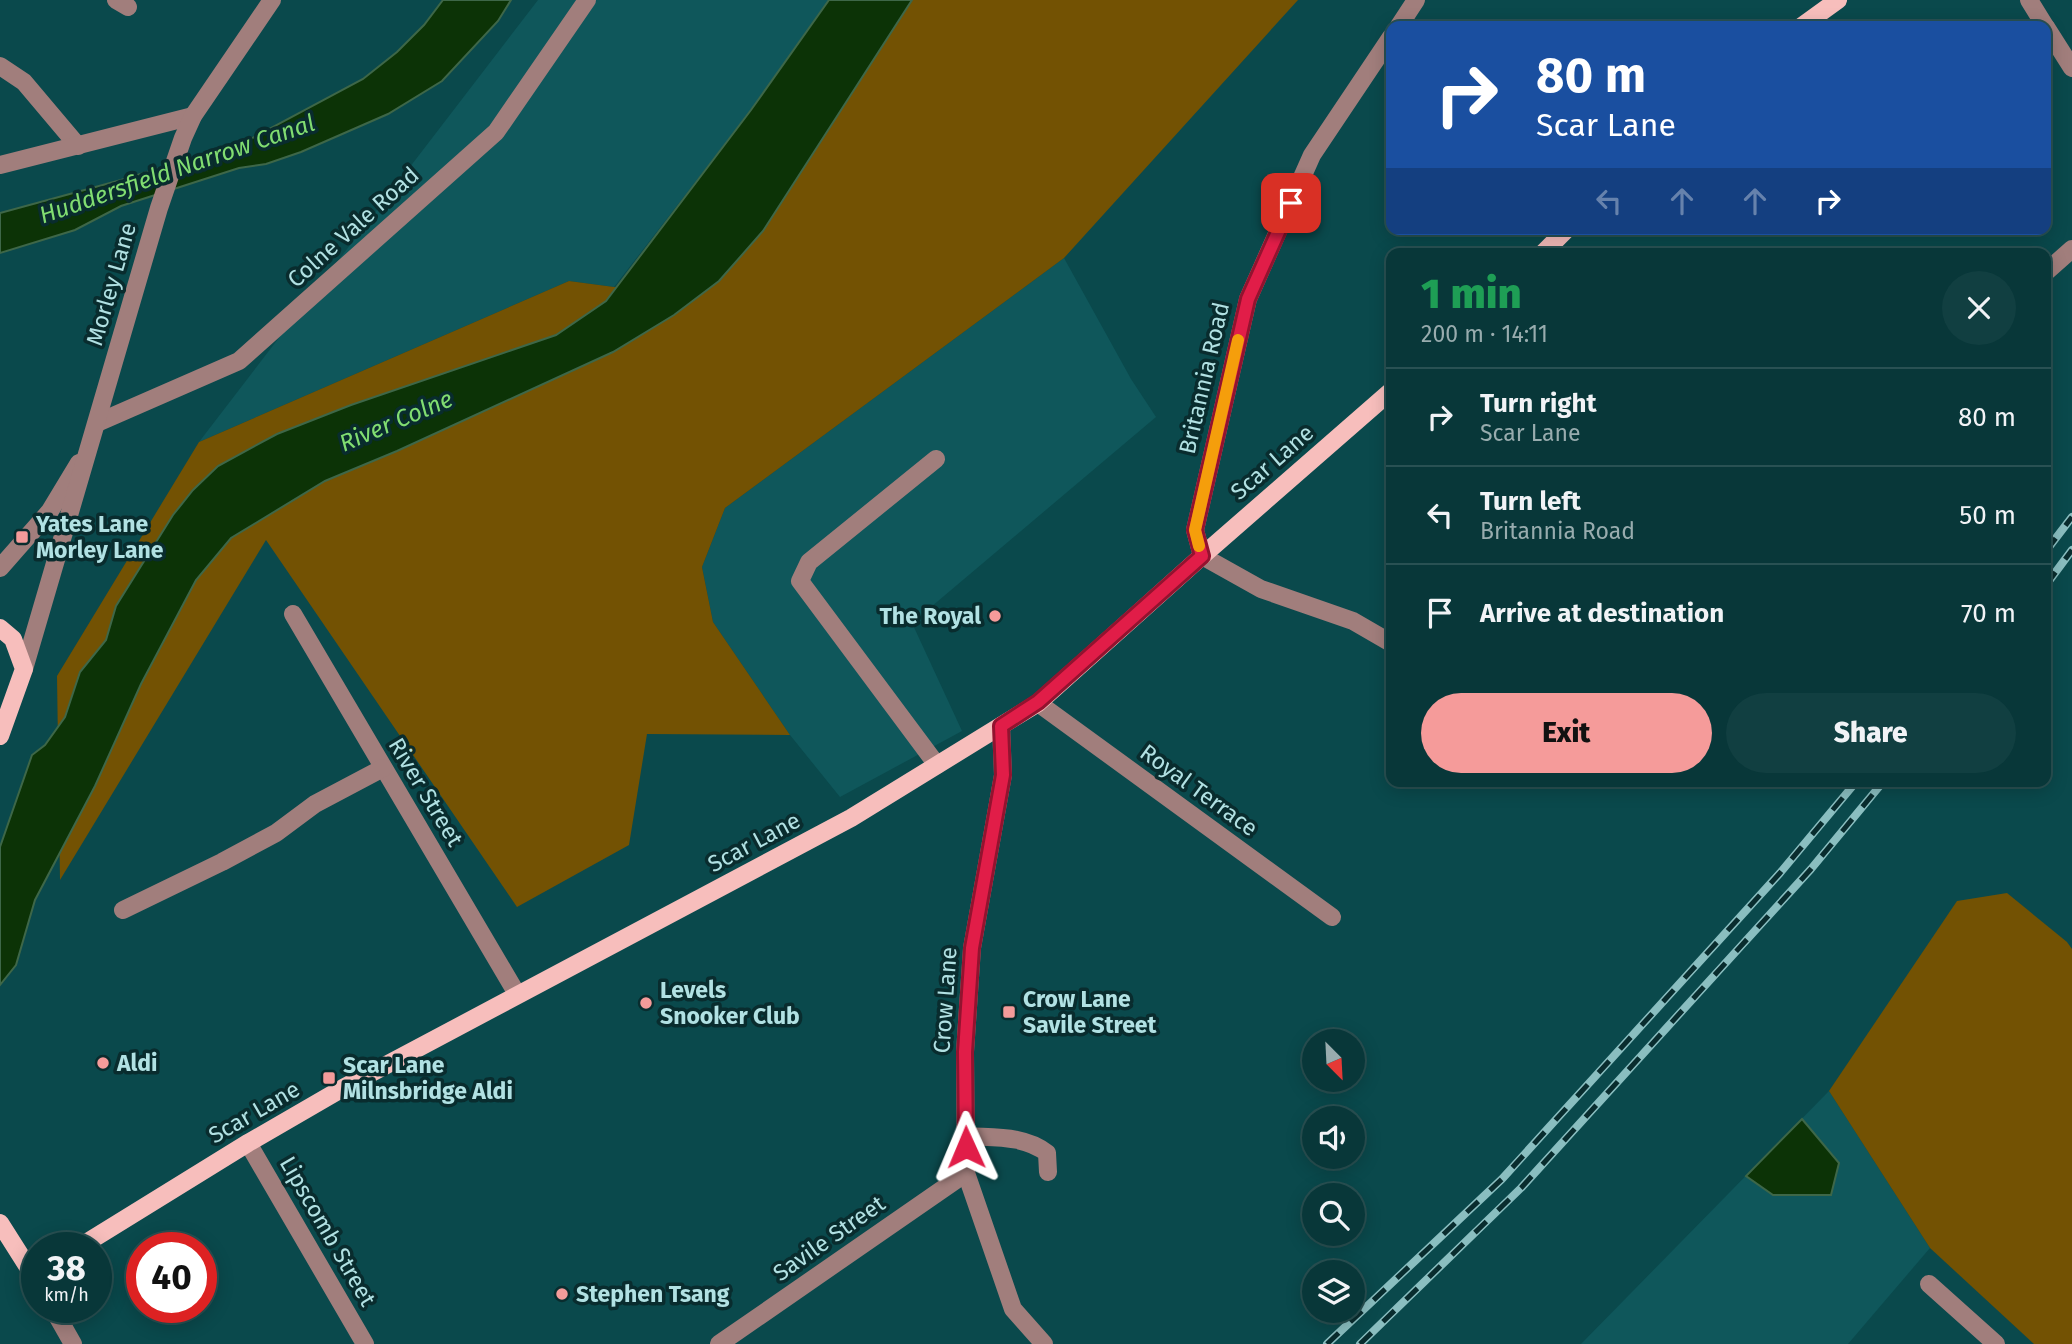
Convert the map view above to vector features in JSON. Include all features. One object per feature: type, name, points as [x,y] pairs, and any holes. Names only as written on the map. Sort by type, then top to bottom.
[{"type":"main road","points":[[1809,21],[1838,0]]},
{"type":"main road","points":[[1548,248],[1561,235]]},
{"type":"main road","name":"Scar Lane","points":[[104,1232],[247,1143],[517,994],[851,817],[1038,702],[1386,395]]},
{"type":"main road","points":[[0,628],[13,639],[24,669]]},
{"type":"main road","name":"Morley Lane","points":[[0,736],[24,669]]},
{"type":"main road","points":[[0,1223],[21,1254]]},
{"type":"street","name":"Morley Lane","points":[[24,669],[159,208],[183,138],[193,117],[272,0]]},
{"type":"street","name":"Colne Vale Road","points":[[97,423],[239,361],[496,132],[587,0]]},
{"type":"street","points":[[1402,21],[1416,0]]},
{"type":"street","points":[[2029,0],[2041,21]]},
{"type":"street","points":[[2051,36],[2072,68]]},
{"type":"street","name":"Britannia Road","points":[[1202,556],[1195,530],[1248,299],[1312,155],[1386,44]]},
{"type":"street","points":[[0,65],[24,82],[78,146]]},
{"type":"street","points":[[0,165],[193,117]]},
{"type":"street","points":[[2051,268],[2072,249]]},
{"type":"street","name":"Morley Lane","points":[[0,568],[50,511],[91,442]]},
{"type":"street","points":[[936,459],[809,562],[800,581],[937,765]]},
{"type":"street","points":[[1202,556],[1261,589],[1353,621],[1386,640]]},
{"type":"street","name":"River Street","points":[[293,614],[517,994]]},
{"type":"street","name":"Royal Terrace","points":[[1038,702],[1332,917]]},
{"type":"street","name":"Crow Lane","points":[[1001,726],[1003,775],[972,948],[965,1052],[966,1173],[1013,1309],[1044,1344]]},
{"type":"street","points":[[122,910],[276,833],[315,804],[383,768]]},
{"type":"street","points":[[965,1136],[1017,1139],[1035,1144],[1047,1153],[1048,1172]]},
{"type":"street","name":"Lipscomb Street","points":[[247,1143],[365,1344]]},
{"type":"street","name":"Savile Street","points":[[719,1344],[966,1173]]},
{"type":"street","points":[[1929,1283],[1996,1344]]},
{"type":"street","points":[[62,1323],[74,1344]]},
{"type":"shaded area","points":[[538,0],[829,0],[751,110],[614,287],[569,281],[199,442]]},
{"type":"shaded area","points":[[912,0],[1298,0],[1064,258],[725,508],[702,567],[713,622],[790,735],[647,734],[629,845],[517,907],[266,540],[60,880],[57,676],[199,442],[569,281],[614,287],[719,281],[763,231]]},
{"type":"shaded area","points":[[1064,258],[1131,379],[1156,417],[912,623],[962,731],[840,797],[790,735],[713,622],[702,567],[725,508]]},
{"type":"shaded area","points":[[2007,893],[2072,949],[2072,1344],[2034,1344],[1930,1248],[1829,1091],[1957,901]]},
{"type":"shaded area","points":[[1829,1091],[1930,1248],[1848,1344],[1581,1344]]},
{"type":"water","name":"Huddersfield Narrow Canal","points":[[443,0],[511,0],[498,21],[442,81],[388,114],[301,152],[266,164],[239,168],[121,206],[75,230],[0,253],[0,213],[245,142],[363,79],[397,52],[424,25]]},
{"type":"water","name":"River Colne","points":[[829,0],[912,0],[763,231],[719,281],[674,315],[613,352],[325,481],[231,538],[196,580],[141,684],[95,786],[35,900],[16,965],[0,985],[0,847],[32,755],[45,745],[65,717],[80,672],[106,640],[116,606],[173,515],[193,490],[218,466],[277,434],[351,405],[556,335],[606,301],[751,110]]},
{"type":"water","points":[[1802,1119],[1839,1163],[1831,1195],[1773,1195],[1746,1176]]},
{"type":"railway","points":[[2051,544],[2072,517]]},
{"type":"railway","points":[[2051,578],[2072,550]]},
{"type":"railway","points":[[1327,1344],[1502,1179],[1780,873],[1852,787]]},
{"type":"railway","points":[[1360,1344],[1521,1188],[1811,869],[1879,787]]},
{"type":"slow traffic","points":[[1199,546],[1195,530],[1238,340]]},
{"type":"place","name":"Yates Lane Morley Lane","points":[[22,537]]},
{"type":"place","name":"The Royal","points":[[995,616]]},
{"type":"place","name":"Levels Snooker Club","points":[[646,1003]]},
{"type":"place","name":"Crow Lane Savile Street","points":[[1009,1012]]},
{"type":"place","name":"Aldi","points":[[103,1063]]},
{"type":"place","name":"Scar Lane Milnsbridge Aldi","points":[[329,1078]]},
{"type":"place","name":"Stephen Tsang","points":[[562,1294]]},
{"type":"route","points":[[966,1147],[965,1052],[972,948],[1003,775],[1001,726],[1038,702],[1202,556],[1195,530],[1248,299],[1291,203]]}]
